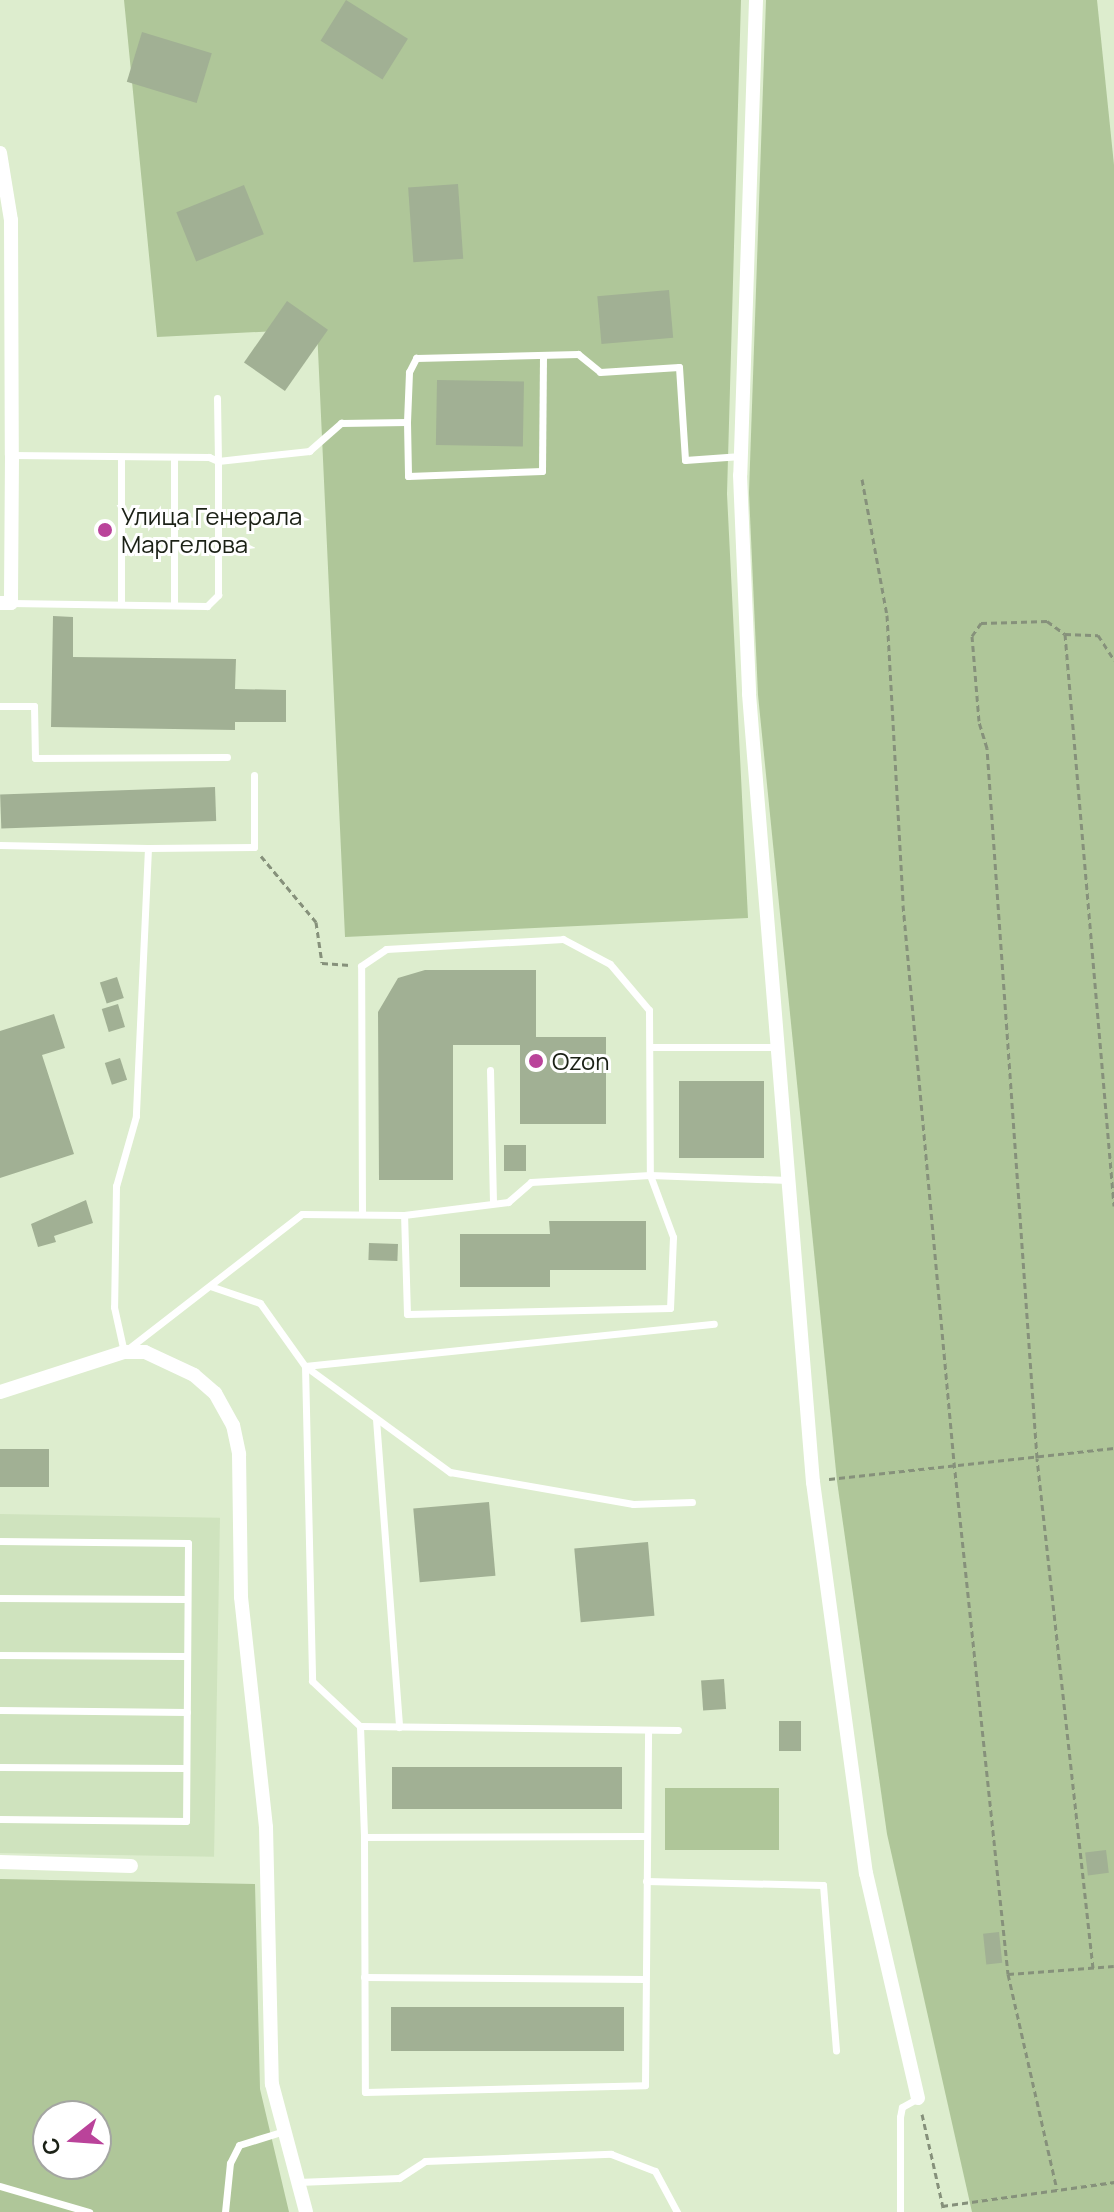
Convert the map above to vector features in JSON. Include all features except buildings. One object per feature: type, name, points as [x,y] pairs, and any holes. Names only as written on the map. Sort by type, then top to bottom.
[{"type":"street","points":[[756,0],[741,456],[749,694],[813,1482],[866,1873],[918,2098]]},
{"type":"street","points":[[0,153],[11,220],[12,455],[6,603]]},
{"type":"street","points":[[0,1392],[124,1352],[145,1352],[194,1375],[215,1393],[233,1425],[239,1454],[241,1597],[266,1827],[270,2034],[281,2132],[306,2212]]},
{"type":"street","points":[[0,1862],[131,1866]]},
{"type":"lane","points":[[543,355],[542,471],[408,476],[409,372],[416,358],[578,354],[600,372],[679,367],[685,460],[741,456]]},
{"type":"lane","points":[[6,603],[207,606],[218,595],[217,398]]},
{"type":"lane","points":[[12,455],[174,457],[218,461],[309,451],[341,423],[407,422]]},
{"type":"lane","points":[[121,457],[121,604]]},
{"type":"lane","points":[[174,457],[174,605]]},
{"type":"lane","points":[[0,706],[34,706],[35,758],[227,757]]},
{"type":"lane","points":[[0,845],[254,847],[254,775]]},
{"type":"lane","points":[[148,848],[136,1116],[116,1186],[114,1307],[124,1352],[302,1214],[404,1215],[508,1202],[531,1182],[650,1175],[675,1180],[788,1180]]},
{"type":"lane","points":[[362,1214],[361,966],[386,949],[563,939],[610,964],[649,1010],[650,1175],[673,1237],[670,1308],[407,1314],[404,1215]]},
{"type":"lane","points":[[650,1047],[777,1047]]},
{"type":"lane","points":[[490,1070],[493,1203]]},
{"type":"lane","points":[[210,1286],[260,1303],[305,1366],[450,1472],[633,1504],[692,1502]]},
{"type":"lane","points":[[305,1366],[714,1324]]},
{"type":"lane","points":[[305,1366],[312,1681],[360,1726],[678,1730]]},
{"type":"lane","points":[[376,1419],[399,1727]]},
{"type":"lane","points":[[0,1541],[188,1543],[186,1821],[0,1819]]},
{"type":"lane","points":[[0,1598],[187,1599]]},
{"type":"lane","points":[[0,1655],[187,1656]]},
{"type":"lane","points":[[0,1710],[187,1712]]},
{"type":"lane","points":[[360,1726],[364,1837],[365,2092],[645,2085],[648,1730]]},
{"type":"lane","points":[[0,1767],[186,1768]]},
{"type":"lane","points":[[364,1837],[646,1836]]},
{"type":"lane","points":[[646,1881],[823,1885],[836,2050]]},
{"type":"lane","points":[[364,1977],[645,1979]]},
{"type":"lane","points":[[900,2212],[900,2117],[902,2107],[918,2098]]},
{"type":"lane","points":[[225,2212],[230,2163],[239,2145],[281,2132]]},
{"type":"lane","points":[[298,2182],[399,2178],[425,2161],[611,2154],[655,2171],[677,2212]]},
{"type":"lane","points":[[0,2186],[89,2212]]},
{"type":"path","points":[[862,479],[887,615],[903,905],[954,1462],[1008,1974],[1057,2189]]},
{"type":"path","points":[[1093,1968],[1037,1458],[987,748],[979,721],[972,636],[981,623],[1047,621],[1065,634],[1098,635],[1114,660]]},
{"type":"path","points":[[1065,634],[1114,1206]]},
{"type":"path","points":[[254,847],[316,922],[322,963],[361,966]]},
{"type":"path","points":[[813,1482],[954,1462],[1037,1458],[1114,1448]]},
{"type":"path","points":[[1008,1974],[1114,1966]]},
{"type":"path","points":[[918,2098],[944,2212]]},
{"type":"path","points":[[942,2206],[1114,2182]]},
{"type":"shaded area","points":[[124,0],[741,0],[727,494],[748,918],[345,937],[317,329],[157,337]]},
{"type":"shaded area","points":[[766,0],[1097,0],[1114,165],[1114,2212],[972,2212],[887,1834],[837,1481],[758,695],[749,493]]},
{"type":"shaded area","points":[[0,1514],[220,1518],[214,1857],[0,1853]]},
{"type":"shaded area","points":[[665,1788],[779,1788],[779,1850],[665,1850]]},
{"type":"shaded area","points":[[0,1879],[255,1884],[260,2089],[289,2212],[0,2212]]},
{"type":"place","name":"Улица Генерала Маргелова","points":[[105,530]]},
{"type":"place","name":"Ozon","points":[[536,1061]]}]
